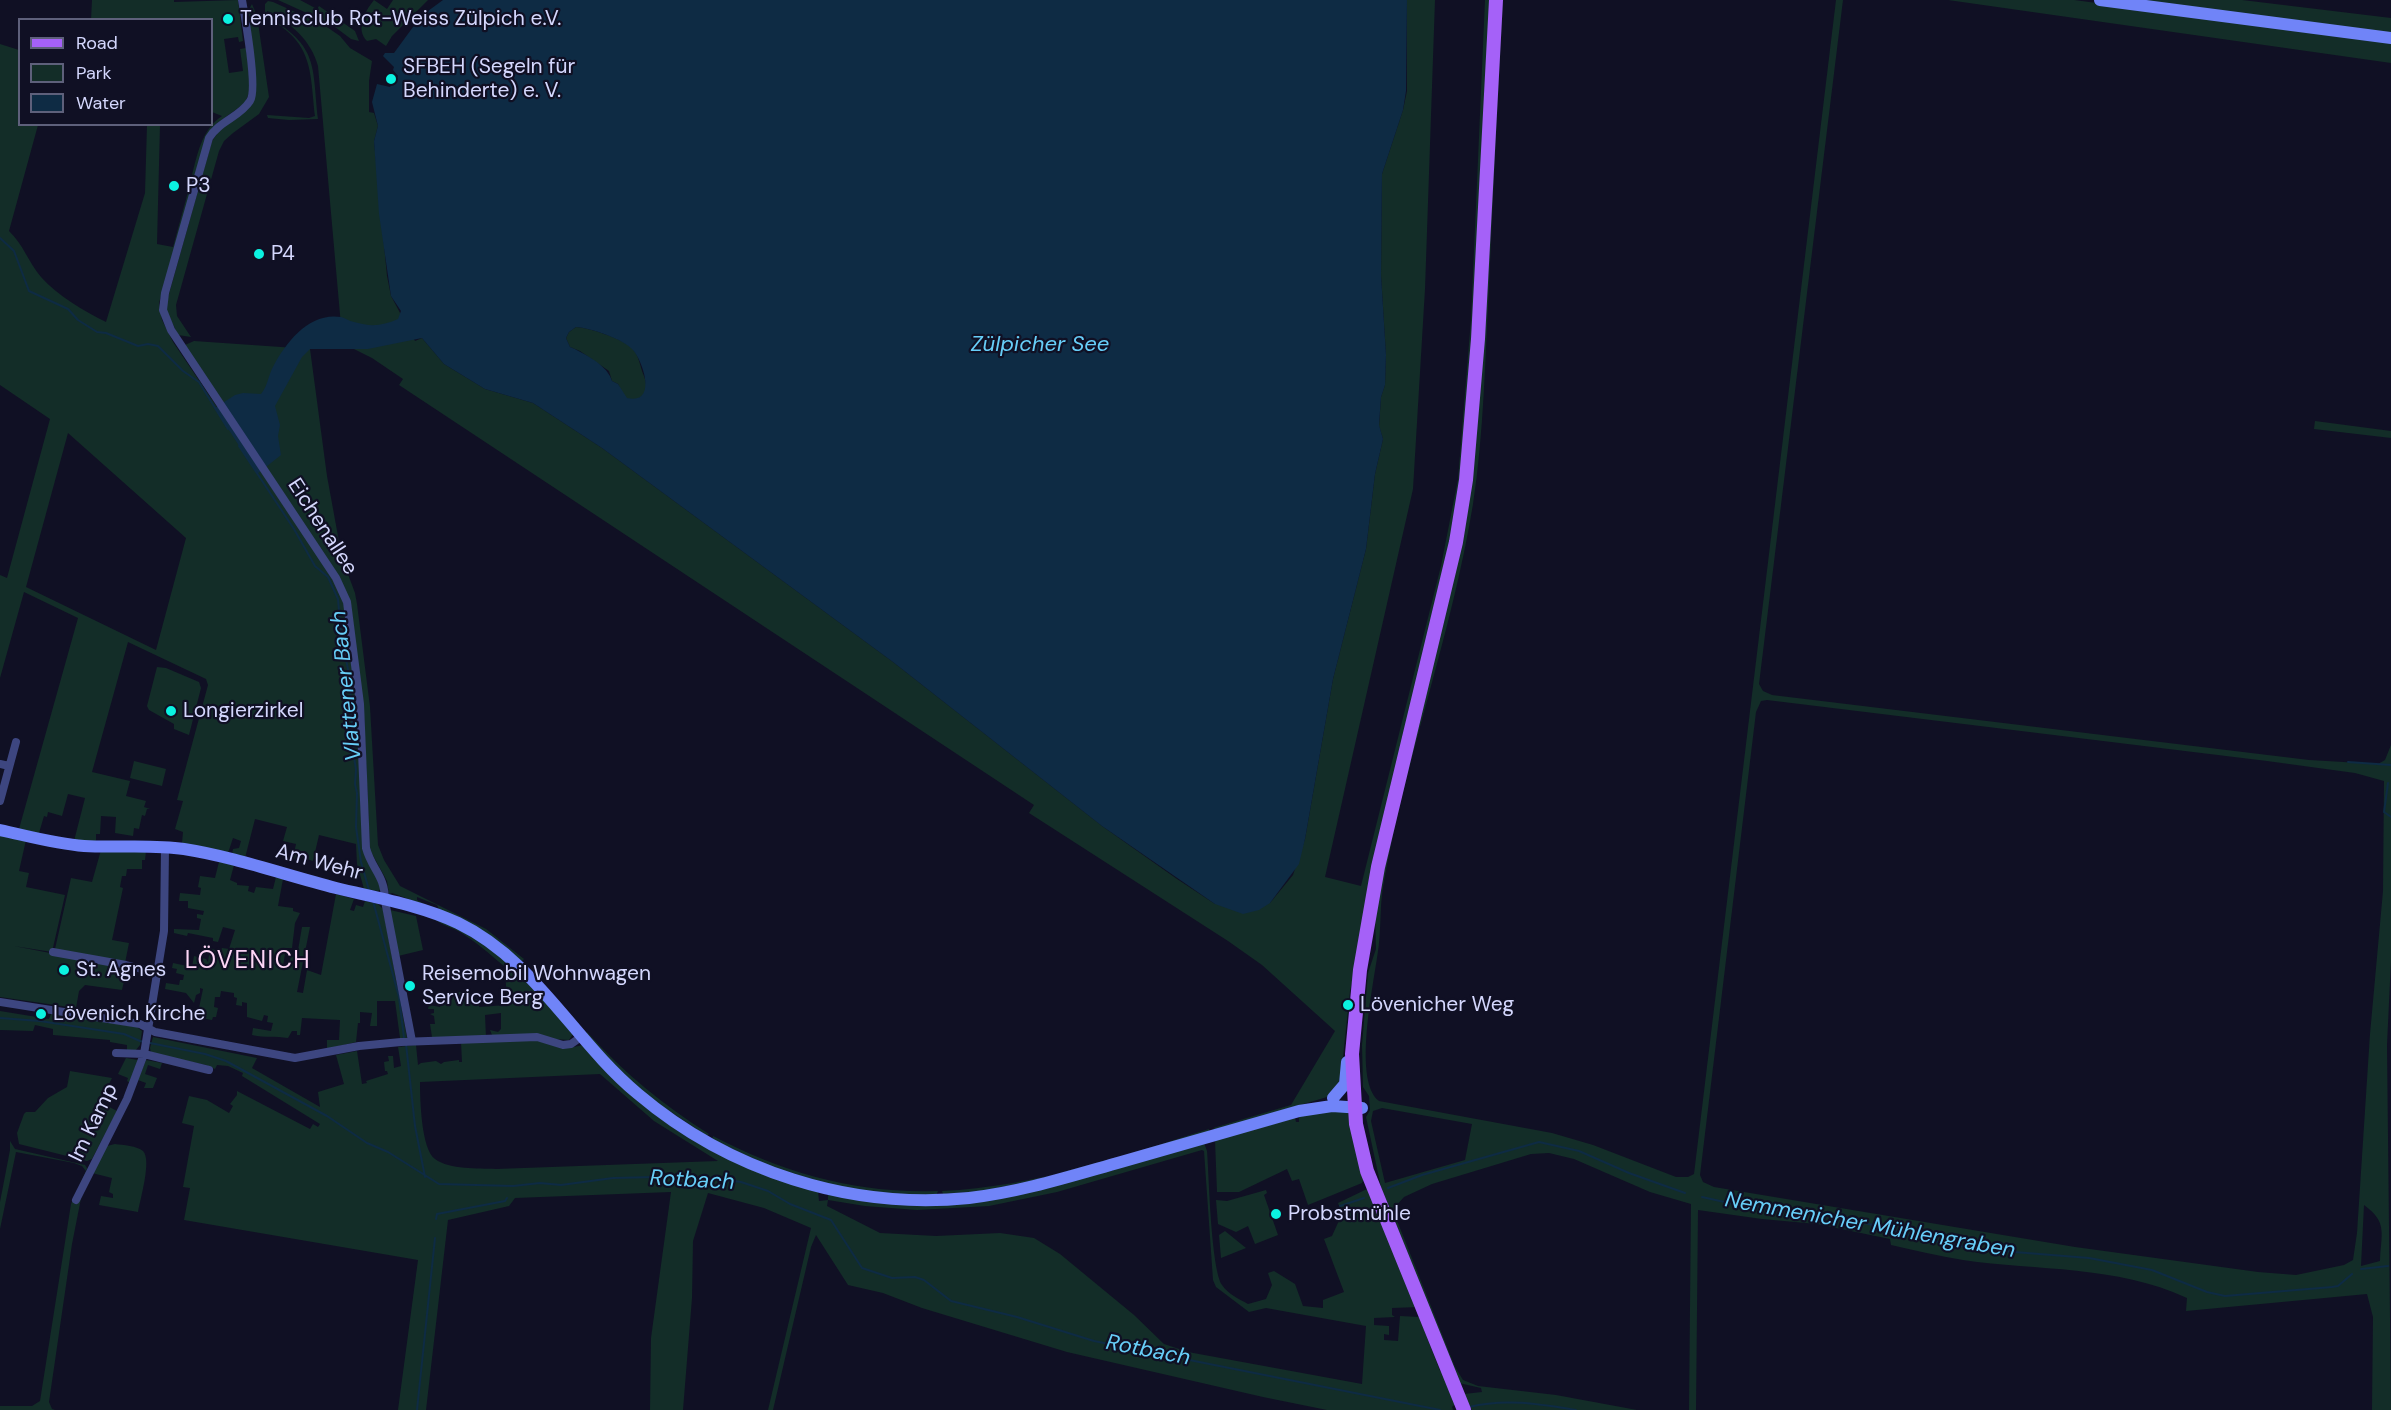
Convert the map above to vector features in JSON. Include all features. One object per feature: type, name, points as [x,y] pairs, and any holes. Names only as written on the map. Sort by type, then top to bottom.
[{"type":"main road","points":[[1462,1406],[1391,1228],[1372,1166],[1358,1101],[1352,1037],[1363,944],[1384,841],[1456,542],[1466,480],[1478,339],[1494,0]]},
{"type":"main road","points":[[1358,1101],[1371,911]]},
{"type":"street","name":"Eichenallee","points":[[242,0],[253,94],[247,105],[216,128],[207,144],[164,298],[164,315],[176,339],[336,578],[346,598],[362,720],[366,848],[370,860],[384,883],[376,898],[408,1042]]},
{"type":"street","points":[[2100,0],[2391,38]]},
{"type":"street","points":[[0,801],[5,765],[16,742]]},
{"type":"street","name":"Am Wehr","points":[[0,830],[70,845],[184,849],[228,858],[417,908],[450,920],[489,940],[518,964],[611,1069],[636,1093],[677,1124],[713,1146],[786,1177],[838,1191],[889,1198],[953,1199],[1026,1188],[1299,1111]]},
{"type":"street","name":"Im Kamp","points":[[76,1200],[127,1099],[145,1045],[164,921],[165,848]]},
{"type":"street","points":[[53,952],[157,973]]},
{"type":"street","points":[[0,1002],[140,1024],[145,1045]]},
{"type":"street","points":[[145,1045],[155,1032],[291,1058],[408,1042],[537,1037],[565,1045],[581,1036]]},
{"type":"street","points":[[1299,1111],[1333,1098],[1341,1091],[1346,1080],[1352,1037]]},
{"type":"street","points":[[116,1053],[145,1045],[209,1070]]},
{"type":"street","points":[[1333,1098],[1358,1101]]},
{"type":"street","points":[[1299,1111],[1358,1101]]},
{"type":"green space","points":[[92,0],[174,0],[174,2],[238,0],[243,41],[239,42],[238,37],[224,39],[229,73],[243,71],[240,49],[246,48],[251,88],[245,103],[216,124],[194,179],[191,179],[201,144],[209,129],[222,116],[213,112],[213,18],[91,18]]},
{"type":"green space","points":[[278,0],[300,0],[317,9],[319,6],[355,31],[359,41],[351,39],[331,24]]},
{"type":"green space","points":[[374,0],[387,9],[393,0],[428,0],[392,36],[386,46],[376,39],[367,41],[363,36],[363,20]]},
{"type":"green space","points":[[1407,0],[1435,0],[1425,289],[1413,489],[1325,877],[1361,886],[1441,566],[1458,479],[1471,319],[1485,0],[1490,0],[1475,335],[1456,517],[1350,991],[1339,1082],[1327,1097],[1216,1130],[1213,1128],[1291,1105],[1335,1031],[1262,965],[1029,813],[1034,805],[399,385],[403,379],[372,358],[348,346],[342,337],[318,66],[310,48],[299,33],[267,11],[267,16],[284,27],[296,38],[310,59],[318,119],[268,118],[267,115],[309,118],[315,116],[310,70],[301,46],[281,26],[265,17],[265,4],[268,1],[273,2],[324,25],[340,36],[350,48],[372,61],[369,81],[369,112],[374,113],[378,126],[374,141],[387,276],[391,296],[415,341],[422,338],[444,364],[485,389],[533,403],[602,448],[893,662],[1102,826],[1215,904],[1270,903],[1293,875],[1305,839],[1333,679],[1366,549],[1375,474],[1383,439],[1379,426],[1381,397],[1385,385],[1386,355],[1381,275],[1382,174],[1407,91]]},
{"type":"green space","points":[[1498,0],[1503,0],[1484,395],[1477,477],[1453,601],[1403,791],[1383,887],[1379,943],[1367,1026],[1367,1072],[1371,1089],[1379,1101],[1552,1133],[1593,1145],[1676,1177],[1688,1177],[1694,1174],[1836,0],[1843,0],[1759,684],[1763,691],[1772,695],[2309,760],[2378,764],[2385,760],[2391,745],[2391,960],[2387,1045],[2391,1410],[2372,1410],[2373,1317],[2367,1294],[2186,1311],[2187,1298],[2160,1287],[2105,1274],[1963,1260],[1891,1245],[1890,1239],[1817,1224],[1698,1210],[1696,1410],[1689,1410],[1691,1204],[1650,1192],[1574,1159],[1549,1153],[1531,1154],[1432,1184],[1404,1197],[1395,1207],[1396,1218],[1455,1367],[1463,1380],[1478,1386],[1556,1395],[1637,1410],[1471,1410],[1464,1394],[1482,1392],[1481,1388],[1459,1383],[1381,1187],[1366,1117],[1370,1110],[1369,1096],[1363,1087],[1362,1045],[1368,973],[1376,949],[1375,914],[1379,885],[1457,553]],"holes":[[[1761,701],[2267,761],[2355,773],[2384,781],[2383,891],[2353,1260],[2344,1265],[2296,1275],[2258,1272],[2075,1247],[1714,1187],[1703,1182],[1700,1175],[1756,712]],[[1382,1108],[1472,1124],[1465,1160],[1385,1183],[1371,1121],[1373,1111]],[[2364,1205],[2377,1217],[2382,1236],[2380,1261],[2361,1266]]]},
{"type":"green space","points":[[1948,0],[2074,0],[2391,42],[2391,63]]},
{"type":"green space","points":[[2133,0],[2242,0],[2391,18],[2391,34]]},
{"type":"green space","points":[[252,4],[257,16],[269,97],[259,114],[224,141],[219,151],[176,305],[177,316],[191,337],[178,335],[165,308],[212,141],[219,131],[250,105],[247,13]]},
{"type":"green space","points":[[0,44],[18,50],[18,126],[38,126],[9,231],[48,284],[72,302],[106,322],[145,193],[147,126],[160,126],[157,244],[173,247],[188,192],[190,194],[159,303],[162,320],[173,342],[328,571],[343,599],[358,710],[365,849],[381,889],[378,891],[364,889],[357,864],[356,844],[319,835],[313,861],[297,856],[296,859],[293,858],[296,844],[283,841],[287,827],[255,819],[245,858],[232,854],[233,849],[239,848],[241,841],[233,838],[228,853],[182,843],[183,832],[175,829],[183,801],[177,800],[208,685],[206,679],[128,642],[92,772],[130,781],[126,796],[146,801],[144,807],[150,809],[147,809],[145,816],[142,815],[139,829],[134,828],[133,836],[115,833],[116,817],[101,816],[100,834],[96,834],[96,842],[74,841],[85,798],[68,794],[62,816],[48,812],[47,817],[44,816],[39,833],[19,829],[78,618],[24,592],[0,678],[0,575],[7,578],[50,419],[0,385]],"holes":[[[68,433],[186,538],[156,650],[26,587]]]},
{"type":"green space","points":[[576,327],[590,329],[622,341],[633,349],[646,382],[643,395],[630,400],[623,395],[618,384],[612,381],[609,371],[580,351],[570,347],[566,338],[569,332]]},
{"type":"green space","points":[[194,341],[310,349],[327,476],[342,558],[357,604],[370,707],[378,845],[384,860],[400,886],[486,929],[524,959],[522,961],[439,909],[437,905],[417,897],[417,900],[428,906],[392,893],[389,894],[387,881],[370,850],[364,717],[351,606],[185,345]]},
{"type":"green space","points":[[2315,421],[2391,431],[2391,438],[2314,429]]},
{"type":"green space","points":[[157,667],[166,668],[199,682],[201,688],[189,735],[174,729],[174,724],[149,710],[147,706]]},
{"type":"green space","points":[[134,761],[166,769],[162,786],[130,778]]},
{"type":"green space","points":[[0,833],[26,840],[19,871],[29,873],[26,887],[65,895],[52,952],[14,946],[127,968],[122,990],[85,985],[79,991],[76,1008],[0,997]]},
{"type":"green space","points":[[101,850],[146,851],[145,860],[142,860],[142,869],[127,869],[126,876],[122,876],[120,887],[123,888],[112,940],[129,943],[125,963],[55,949],[71,878],[92,882]]},
{"type":"green space","points":[[219,862],[234,865],[230,880],[237,885],[249,886],[248,891],[254,893],[256,887],[273,889],[276,877],[283,879],[278,906],[293,908],[293,911],[300,913],[295,923],[292,948],[286,948],[283,966],[289,967],[291,955],[294,955],[293,962],[296,962],[302,927],[310,927],[297,992],[303,993],[307,970],[321,975],[336,894],[354,899],[350,910],[354,911],[356,905],[363,907],[365,901],[378,904],[383,909],[407,1038],[400,1038],[395,1001],[377,1001],[377,1026],[370,1026],[372,1013],[360,1012],[356,1042],[327,1049],[327,1040],[339,1040],[340,1020],[302,1018],[300,1035],[297,1035],[297,1031],[292,1031],[288,1038],[257,1036],[252,1035],[253,1028],[271,1031],[273,1023],[267,1022],[268,1016],[264,1015],[262,1021],[247,1017],[247,1003],[242,1002],[242,1006],[236,1005],[237,998],[234,997],[234,993],[221,991],[220,997],[215,997],[214,1007],[218,1008],[216,1017],[212,1020],[200,1018],[201,1009],[199,1008],[203,989],[200,988],[200,993],[196,995],[194,1003],[186,993],[165,989],[166,983],[179,985],[180,980],[183,980],[184,975],[176,973],[177,969],[172,968],[173,963],[192,967],[194,956],[206,959],[208,962],[210,948],[220,952],[222,948],[229,949],[235,930],[223,927],[218,942],[213,941],[213,938],[174,933],[174,929],[199,930],[201,919],[197,918],[197,914],[203,915],[204,911],[188,908],[188,901],[179,901],[180,893],[200,895],[201,888],[198,887],[200,876],[215,878]]},
{"type":"green space","points":[[390,910],[416,916],[423,950],[398,956]]},
{"type":"green space","points":[[431,916],[452,924],[510,961],[573,1034],[569,1040],[492,1035],[490,1030],[498,1032],[501,1029],[501,1013],[485,1015],[486,1037],[432,1037],[430,1024],[435,1024],[434,1016],[430,1014],[434,1013],[434,1009],[428,1009],[429,1005],[440,1007],[441,1000],[452,1000],[454,992],[462,992],[461,997],[480,1000],[479,1007],[507,1005],[505,967],[466,936]]},
{"type":"green space","points":[[0,1011],[49,1019],[51,1014],[137,1027],[142,1031],[140,1045],[136,1050],[127,1050],[127,1045],[110,1042],[110,1040],[53,1035],[53,1029],[35,1025],[33,1031],[0,1030]]},
{"type":"green space","points":[[587,1032],[645,1088],[709,1134],[707,1136],[638,1090],[586,1034]]},
{"type":"green space","points":[[153,1037],[257,1058],[252,1068],[320,1107],[318,1092],[344,1084],[336,1055],[357,1051],[362,1084],[388,1074],[385,1071],[384,1062],[389,1061],[388,1056],[393,1056],[394,1068],[401,1066],[398,1047],[416,1045],[418,1065],[436,1061],[441,1064],[459,1060],[462,1062],[461,1042],[537,1039],[574,1047],[583,1045],[656,1113],[818,1191],[819,1201],[828,1200],[828,1193],[928,1203],[1204,1143],[1207,1151],[1215,1260],[1224,1288],[1248,1304],[1266,1299],[1272,1285],[1268,1273],[1274,1271],[1295,1284],[1303,1306],[1323,1308],[1323,1300],[1344,1292],[1324,1239],[1332,1236],[1342,1214],[1338,1203],[1367,1189],[1419,1307],[1392,1308],[1392,1315],[1395,1317],[1374,1318],[1374,1325],[1389,1326],[1389,1335],[1384,1334],[1384,1340],[1398,1341],[1400,1316],[1419,1317],[1440,1371],[1443,1370],[1455,1404],[1452,1407],[1453,1410],[1327,1410],[1067,1352],[922,1308],[883,1293],[848,1285],[816,1235],[811,1247],[773,1410],[768,1410],[811,1228],[764,1208],[708,1193],[693,1241],[692,1298],[683,1410],[650,1410],[651,1338],[671,1192],[515,1198],[509,1206],[448,1220],[426,1410],[398,1410],[418,1260],[184,1220],[190,1188],[183,1187],[194,1126],[182,1123],[189,1096],[207,1100],[229,1113],[233,1106],[230,1104],[237,1095],[237,1091],[310,1129],[313,1124],[318,1127],[320,1124],[242,1076],[243,1073],[228,1066],[217,1065],[215,1069],[151,1053]],"holes":[[[600,1074],[654,1121],[718,1161],[496,1169],[448,1165],[441,1163],[430,1153],[422,1123],[420,1082]],[[1202,1150],[1204,1151],[1213,1280],[1216,1287],[1249,1312],[1266,1308],[1366,1326],[1362,1384],[1188,1352],[1164,1344],[1134,1315],[1060,1254],[1034,1238],[1000,1233],[936,1236],[880,1233],[827,1206],[828,1200],[865,1206],[917,1210],[989,1206],[1057,1192]]]},
{"type":"green space","points":[[126,1058],[138,1060],[130,1083],[127,1081],[128,1078],[118,1074]]},
{"type":"green space","points":[[146,1060],[162,1063],[160,1069],[148,1065],[145,1074],[157,1078],[153,1088],[144,1088],[146,1083],[138,1080]]},
{"type":"green space","points":[[70,1071],[112,1078],[100,1102],[117,1111],[92,1159],[87,1161],[19,1144],[17,1133],[24,1114],[35,1112],[48,1098],[67,1087]]},
{"type":"green space","points":[[1322,1109],[1347,1112],[1350,1115],[1364,1178],[1362,1183],[1308,1205],[1299,1179],[1292,1181],[1287,1169],[1239,1192],[1217,1192],[1215,1140],[1295,1118],[1296,1122],[1299,1122],[1299,1115]]},
{"type":"green space","points":[[1209,1129],[1209,1132],[1147,1149]]},
{"type":"green space","points":[[713,1136],[766,1161],[850,1185],[908,1191],[938,1191],[936,1196],[868,1193],[790,1175],[712,1140]]},
{"type":"green space","points":[[10,1141],[15,1149],[85,1165],[87,1168],[72,1244],[49,1402],[55,1410],[0,1410],[0,1406],[32,1406],[40,1401],[71,1204],[86,1171],[82,1166],[74,1163],[16,1152],[0,1229],[0,1202]]},
{"type":"green space","points":[[115,1144],[137,1148],[143,1151],[145,1156],[146,1171],[138,1212],[99,1205],[101,1196],[113,1198],[113,1194],[109,1192],[112,1178],[92,1173],[107,1146]]},
{"type":"green space","points":[[1057,1174],[997,1190],[943,1194],[942,1191],[1010,1183]]},
{"type":"green space","points":[[1266,1190],[1267,1193],[1264,1195],[1278,1235],[1255,1244],[1248,1226],[1236,1232],[1218,1224],[1216,1200],[1227,1201]]},
{"type":"green space","points":[[1225,1231],[1246,1248],[1221,1258],[1219,1235]]},
{"type":"water","name":"Zülpicher See","points":[[443,0],[1407,0],[1406,91],[1403,110],[1382,174],[1381,275],[1386,355],[1385,385],[1381,397],[1379,425],[1383,439],[1375,474],[1366,549],[1333,679],[1299,864],[1270,903],[1259,910],[1243,914],[1215,904],[1102,826],[893,662],[602,448],[533,403],[485,389],[444,364],[422,338],[368,349],[310,349],[302,357],[275,406],[280,425],[278,436],[281,455],[257,474],[215,408],[235,395],[261,394],[279,356],[301,330],[319,319],[341,317],[366,325],[382,324],[398,319],[401,311],[391,296],[379,214],[374,141],[378,126],[372,102],[377,84],[390,87],[398,76],[393,70],[394,67],[383,56],[385,53],[394,53],[428,11]],"holes":[[[576,327],[615,338],[633,350],[644,373],[645,389],[642,395],[627,398],[601,365],[570,347],[566,338],[569,332]]]},
{"type":"waterway","name":"Vlattener Bach","points":[[0,238],[14,251],[29,291],[68,309],[78,320],[97,332],[106,333],[138,346],[148,344],[158,346],[183,371],[199,382],[228,429]]},
{"type":"waterway","name":"Vlattener Bach","points":[[239,446],[294,529],[315,566],[328,577],[338,599],[341,633],[350,680],[352,725],[355,732],[353,750],[357,793],[356,827],[361,862],[369,890]]},
{"type":"waterway","points":[[2348,762],[2391,765]]},
{"type":"waterway","points":[[2388,783],[2384,812],[2391,817]]},
{"type":"waterway","name":"Vlattener Bach","points":[[373,901],[399,997],[404,1038]]},
{"type":"waterway","name":"Rotbach","points":[[0,1018],[40,1021],[124,1034],[140,1041],[205,1054],[226,1061],[327,1116],[367,1143],[388,1152],[439,1184],[513,1186],[540,1183],[561,1185],[613,1178],[655,1177],[701,1177],[741,1182],[768,1191],[790,1204],[831,1220],[862,1268],[892,1278],[915,1277],[924,1280],[951,1301],[1017,1317],[1094,1341],[1440,1410]]},
{"type":"waterway","name":"Vlattener Bach","points":[[406,1044],[415,1126],[425,1177]]},
{"type":"waterway","name":"Nemmenicher Mühlengraben","points":[[1388,1188],[1422,1175],[1539,1142],[1579,1151],[1629,1173],[1685,1193]]},
{"type":"waterway","name":"Nemmenicher Mühlengraben","points":[[1702,1197],[1738,1205],[1821,1214],[1878,1226],[1922,1239],[1977,1249],[2089,1258],[2152,1270],[2207,1292],[2225,1296],[2338,1286],[2352,1274]]},
{"type":"waterway","points":[[436,1219],[437,1214],[505,1201],[507,1198]]},
{"type":"waterway","name":"Nemmenicher Mühlengraben","points":[[1340,1206],[1364,1198]]},
{"type":"waterway","points":[[417,1410],[435,1238]]},
{"type":"waterway","points":[[2361,1269],[2388,1266]]},
{"type":"waterway","name":"Rotbach","points":[[1469,1407],[1509,1402],[1576,1410]]},
{"type":"place","name":"Tennisclub Rot-Weiss Zülpich e.V.","points":[[228,19]]},
{"type":"place","name":"SFBEH (Segeln für Behinderte) e. V.","points":[[391,79]]},
{"type":"place","name":"P3","points":[[174,186]]},
{"type":"place","name":"P4","points":[[259,254]]},
{"type":"place","name":"Longierzirkel","points":[[171,711]]},
{"type":"place","name":"St. Agnes","points":[[64,970]]},
{"type":"place","name":"Reisemobil Wohnwagen Service Berg","points":[[410,986]]},
{"type":"place","name":"Lövenicher Weg","points":[[1348,1005]]},
{"type":"place","name":"Lövenich Kirche","points":[[41,1014]]},
{"type":"place","name":"Probstmühle","points":[[1276,1214]]},
{"type":"district","name":"LÖVENICH","points":[[248,962]]}]
